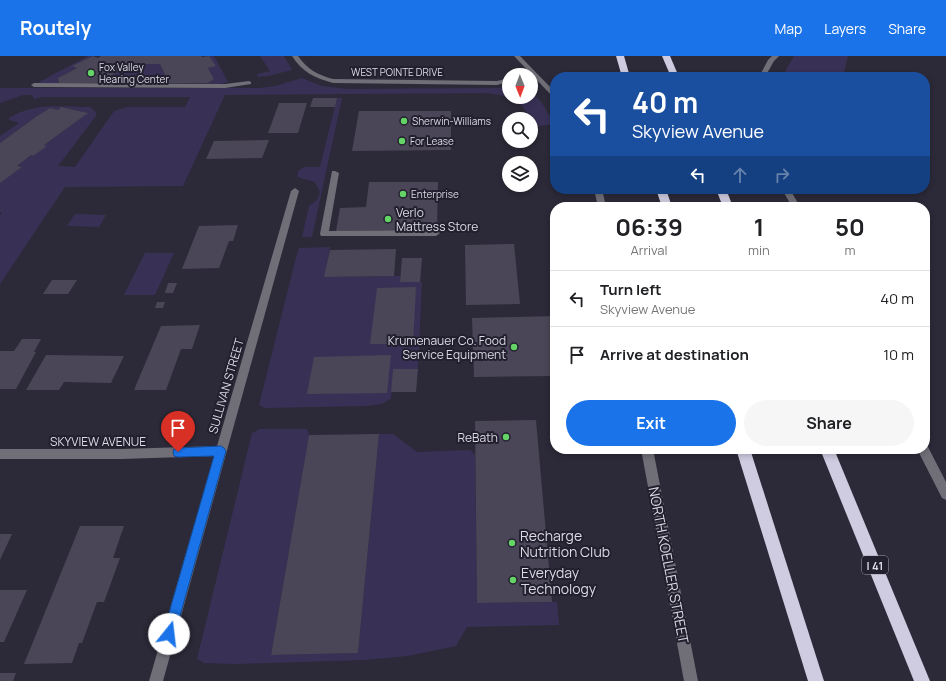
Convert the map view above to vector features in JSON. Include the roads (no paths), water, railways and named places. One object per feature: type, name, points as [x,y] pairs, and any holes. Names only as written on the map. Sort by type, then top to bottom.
[{"type":"highway","points":[[620,56],[625,72]]},
{"type":"highway","points":[[666,56],[673,72]]},
{"type":"highway","points":[[745,454],[816,681]]},
{"type":"highway","name":"I 41","points":[[829,454],[922,681]]},
{"type":"street","name":"WEST POINTE DRIVE","points":[[294,56],[307,72],[333,81],[497,83],[502,82]]},
{"type":"street","points":[[517,56],[530,68]]},
{"type":"street","points":[[765,72],[773,57]]},
{"type":"street","points":[[538,75],[550,90]]},
{"type":"street","points":[[34,86],[225,86],[249,83]]},
{"type":"street","points":[[335,173],[324,234],[436,233]]},
{"type":"street","name":"SULLIVAN STREET","points":[[156,681],[295,190]]},
{"type":"street","name":"SKYVIEW AVENUE","points":[[0,454],[122,454],[221,451]]},
{"type":"street","name":"NORTH KOELLER STREET","points":[[648,454],[691,681]]},
{"type":"street","points":[[926,454],[946,494]]},
{"type":"place","name":"Fox Valley Hearing Center","points":[[91,73]]},
{"type":"place","name":"Sherwin-Williams","points":[[404,121]]},
{"type":"place","name":"For Lease","points":[[402,141]]},
{"type":"place","name":"Enterprise","points":[[403,194]]},
{"type":"place","name":"Verlo Mattress Store","points":[[388,219]]},
{"type":"place","name":"Krumenauer Co. Food Service Equipment","points":[[514,347]]},
{"type":"place","name":"ReBath","points":[[506,437]]},
{"type":"place","name":"Recharge Nutrition Club","points":[[512,543]]},
{"type":"place","name":"Everyday Technology","points":[[513,580]]}]
